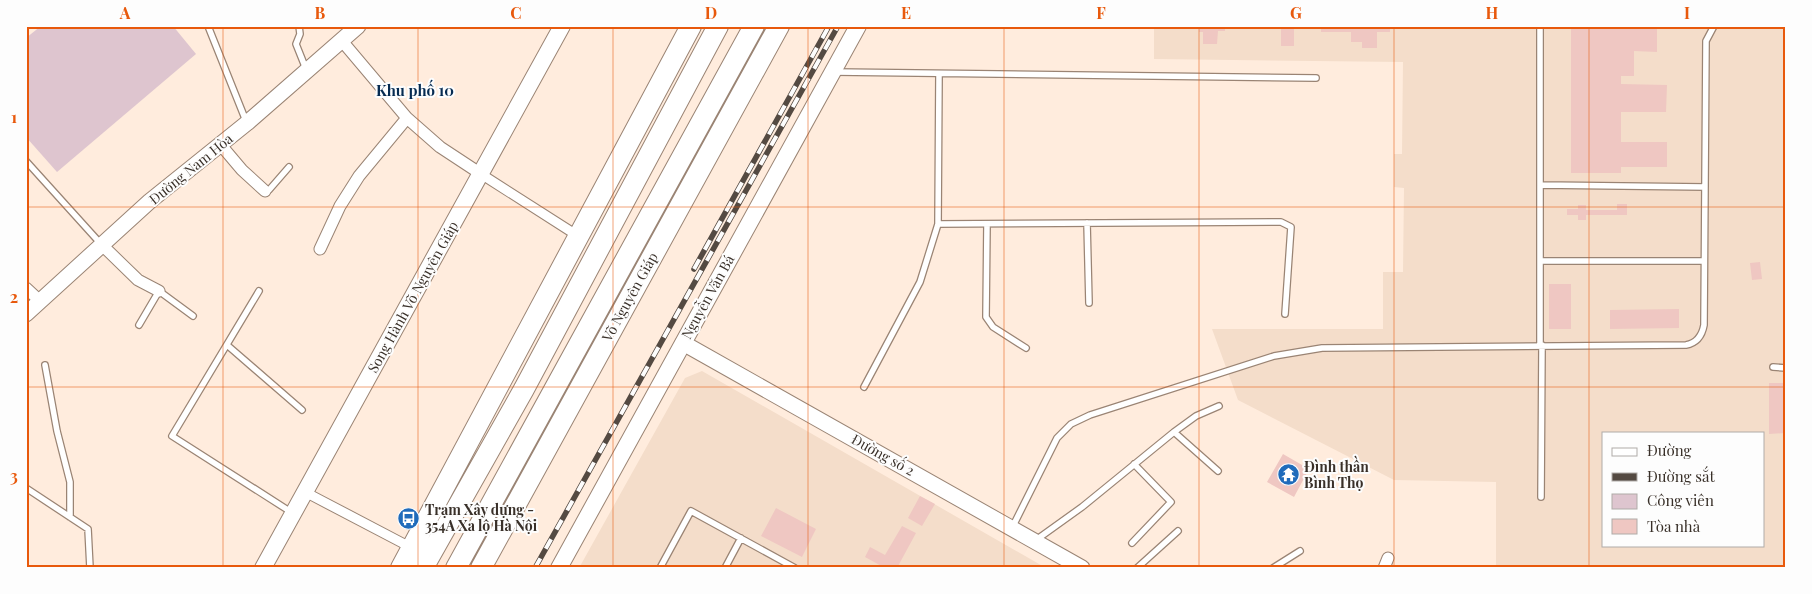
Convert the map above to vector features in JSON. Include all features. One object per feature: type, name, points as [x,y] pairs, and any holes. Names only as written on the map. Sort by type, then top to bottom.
[{"type":"highway","points":[[401,568],[691,26]]},
{"type":"highway","points":[[423,568],[524,389],[718,26]]},
{"type":"highway","name":"Võ Nguyên Giáp","points":[[456,568],[754,26]]},
{"type":"highway","name":"Võ Nguyên Giáp","points":[[482,568],[779,26]]},
{"type":"main road","name":"Song Hành Võ Nguyên Giáp","points":[[262,568],[562,26]]},
{"type":"main road","name":"Nguyễn Văn Bá","points":[[559,568],[858,26]]},
{"type":"street","name":"Đường Nam Hòa","points":[[26,314],[150,201],[247,123],[358,26]]},
{"type":"street","points":[[342,41],[407,118],[440,147],[578,236]]},
{"type":"street","points":[[320,248],[340,206],[359,176],[407,118]]},
{"type":"street","points":[[220,144],[242,170],[265,192]]},
{"type":"street","points":[[102,245],[138,280],[159,291]]},
{"type":"street","points":[[26,288],[40,302]]},
{"type":"street","name":"Đường số 2","points":[[683,343],[1082,568]]},
{"type":"street","points":[[305,492],[412,548]]},
{"type":"lane","points":[[208,26],[247,123]]},
{"type":"lane","points":[[300,26],[300,34],[296,44],[306,71]]},
{"type":"lane","points":[[1540,26],[1541,497]]},
{"type":"lane","points":[[1012,528],[1057,438],[1071,424],[1090,415],[1293,351],[1338,347],[1686,344],[1695,342],[1701,336],[1704,325],[1706,41],[1714,26]]},
{"type":"lane","points":[[832,72],[1316,78]]},
{"type":"lane","points":[[864,387],[920,282],[938,224],[939,74]]},
{"type":"lane","points":[[26,161],[102,245]]},
{"type":"lane","points":[[265,192],[269,190],[289,166]]},
{"type":"lane","points":[[1540,185],[1705,187]]},
{"type":"lane","points":[[938,224],[1281,222],[1291,227],[1285,314]]},
{"type":"lane","points":[[1087,223],[1089,303]]},
{"type":"lane","points":[[987,224],[986,317],[993,327],[1026,348]]},
{"type":"lane","points":[[1540,261],[1704,261]]},
{"type":"lane","points":[[139,324],[159,291],[193,316]]},
{"type":"lane","points":[[259,291],[172,436],[293,513]]},
{"type":"lane","points":[[227,345],[302,410]]},
{"type":"lane","points":[[45,365],[57,431],[70,482],[70,517]]},
{"type":"lane","points":[[1773,367],[1786,368]]},
{"type":"lane","points":[[1034,541],[1040,539],[1174,432],[1196,416],[1219,406]]},
{"type":"lane","points":[[1174,432],[1218,471]]},
{"type":"lane","points":[[1132,543],[1171,502],[1134,464]]},
{"type":"lane","points":[[26,488],[88,529],[90,568]]},
{"type":"lane","points":[[660,568],[691,511],[795,568]]},
{"type":"lane","points":[[1137,568],[1178,531]]},
{"type":"lane","points":[[725,568],[741,538]]},
{"type":"lane","points":[[1273,568],[1300,551]]},
{"type":"shaded area","points":[[1154,26],[1786,26],[1786,568],[1496,568],[1496,482],[1394,480],[1238,400],[1212,329],[1383,329],[1383,272],[1403,272],[1404,188],[1394,187],[1394,154],[1402,154],[1403,62],[1154,59]]},
{"type":"shaded area","points":[[702,371],[1046,568],[579,568],[685,378]]},
{"type":"green space","points":[[41,26],[173,26],[196,54],[57,172],[26,137],[26,38]]},
{"type":"building","points":[[1199,26],[1225,26],[1225,31],[1218,31],[1217,44],[1203,44],[1203,32],[1199,32]]},
{"type":"building","points":[[1281,26],[1294,26],[1294,46],[1281,46]]},
{"type":"building","points":[[1321,26],[1390,26],[1390,32],[1377,32],[1377,48],[1362,48],[1362,42],[1351,42],[1351,32],[1321,32]]},
{"type":"building","points":[[1571,26],[1657,26],[1657,52],[1634,51],[1634,76],[1621,76],[1621,84],[1667,85],[1666,112],[1621,112],[1621,142],[1667,142],[1667,167],[1621,167],[1621,173],[1571,173]]},
{"type":"building","points":[[1617,204],[1627,204],[1627,215],[1586,215],[1586,220],[1578,220],[1578,215],[1567,215],[1567,209],[1578,209],[1578,205],[1586,205],[1586,210],[1617,210]]},
{"type":"building","points":[[1760,262],[1762,279],[1752,280],[1750,263]]},
{"type":"building","points":[[1549,284],[1571,284],[1571,329],[1549,329]]},
{"type":"building","points":[[1679,309],[1679,328],[1610,329],[1610,310]]},
{"type":"building","points":[[1769,383],[1786,383],[1786,433],[1769,434]]},
{"type":"building","name":"Đình thần Bình Thọ","points":[[1283,454],[1309,469],[1294,497],[1267,482]]},
{"type":"building","points":[[920,496],[935,504],[922,526],[908,518]]},
{"type":"building","points":[[776,508],[816,529],[802,557],[761,536]]},
{"type":"building","points":[[902,526],[916,533],[897,568],[885,568],[865,557],[870,547],[885,555]]},
{"type":"railway","points":[[694,269],[829,26]]},
{"type":"railway","points":[[535,568],[838,26]]},
{"type":"place","name":"Đình thần Bình Thọ","points":[[1288,475]]},
{"type":"place","name":"Trạm Xây dựng - 354A Xa lộ Hà Nội","points":[[409,518]]},
{"type":"district","name":"Khu phố 10","points":[[415,91]]}]
